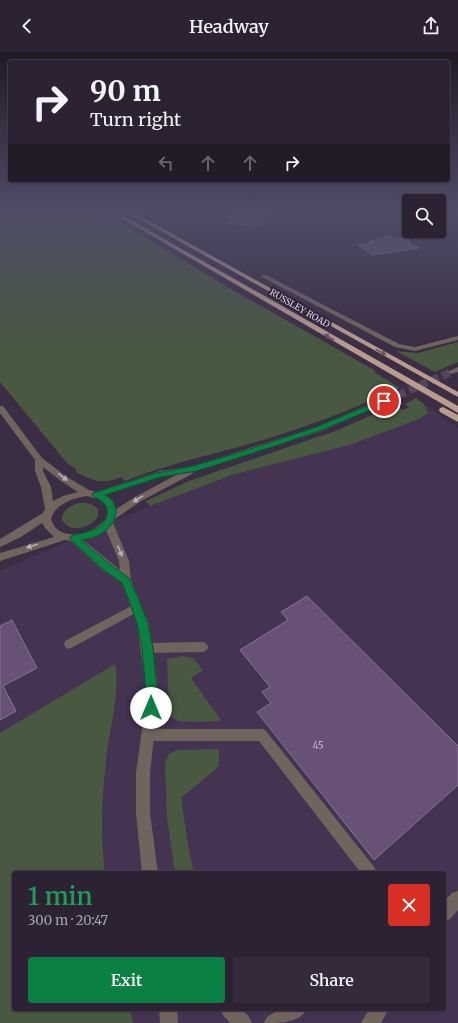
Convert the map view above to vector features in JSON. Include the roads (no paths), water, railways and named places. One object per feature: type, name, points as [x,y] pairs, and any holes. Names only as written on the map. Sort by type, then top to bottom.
[{"type":"highway","name":"RUSSLEY ROAD","points":[[190,256],[458,410]]},
{"type":"highway","name":"RUSSLEY ROAD","points":[[209,256],[458,395]]},
{"type":"highway","points":[[363,356],[458,419]]},
{"type":"highway","points":[[412,369],[458,389]]},
{"type":"street","points":[[451,372],[458,369]]},
{"type":"street","points":[[0,543],[17,534],[49,512],[55,504],[66,498],[78,494],[92,494],[160,474],[194,469],[319,429],[398,395]]},
{"type":"street","points":[[0,408],[39,460],[64,479],[92,494],[104,498],[109,502],[112,509],[110,520],[124,560],[126,580],[143,624],[147,648],[151,708],[143,773],[142,813],[150,871]]},
{"type":"street","points":[[39,460],[39,471],[46,487],[49,512],[48,525],[57,534],[69,538],[126,580]]},
{"type":"street","points":[[0,557],[69,538],[94,534],[138,499],[194,469]]},
{"type":"street","points":[[446,912],[458,899]]},
{"type":"street","points":[[168,1011],[169,1023]]},
{"type":"street","points":[[231,1011],[243,1023]]},
{"type":"street","points":[[273,1023],[294,1011]]},
{"type":"street","points":[[370,1023],[379,1011]]},
{"type":"lane","points":[[264,276],[397,346],[415,349],[458,338]]},
{"type":"lane","points":[[69,644],[137,608]]},
{"type":"lane","points":[[147,648],[203,648]]},
{"type":"lane","points":[[147,736],[262,735],[368,871]]},
{"type":"tunnel","points":[[398,395],[451,372]]}]
